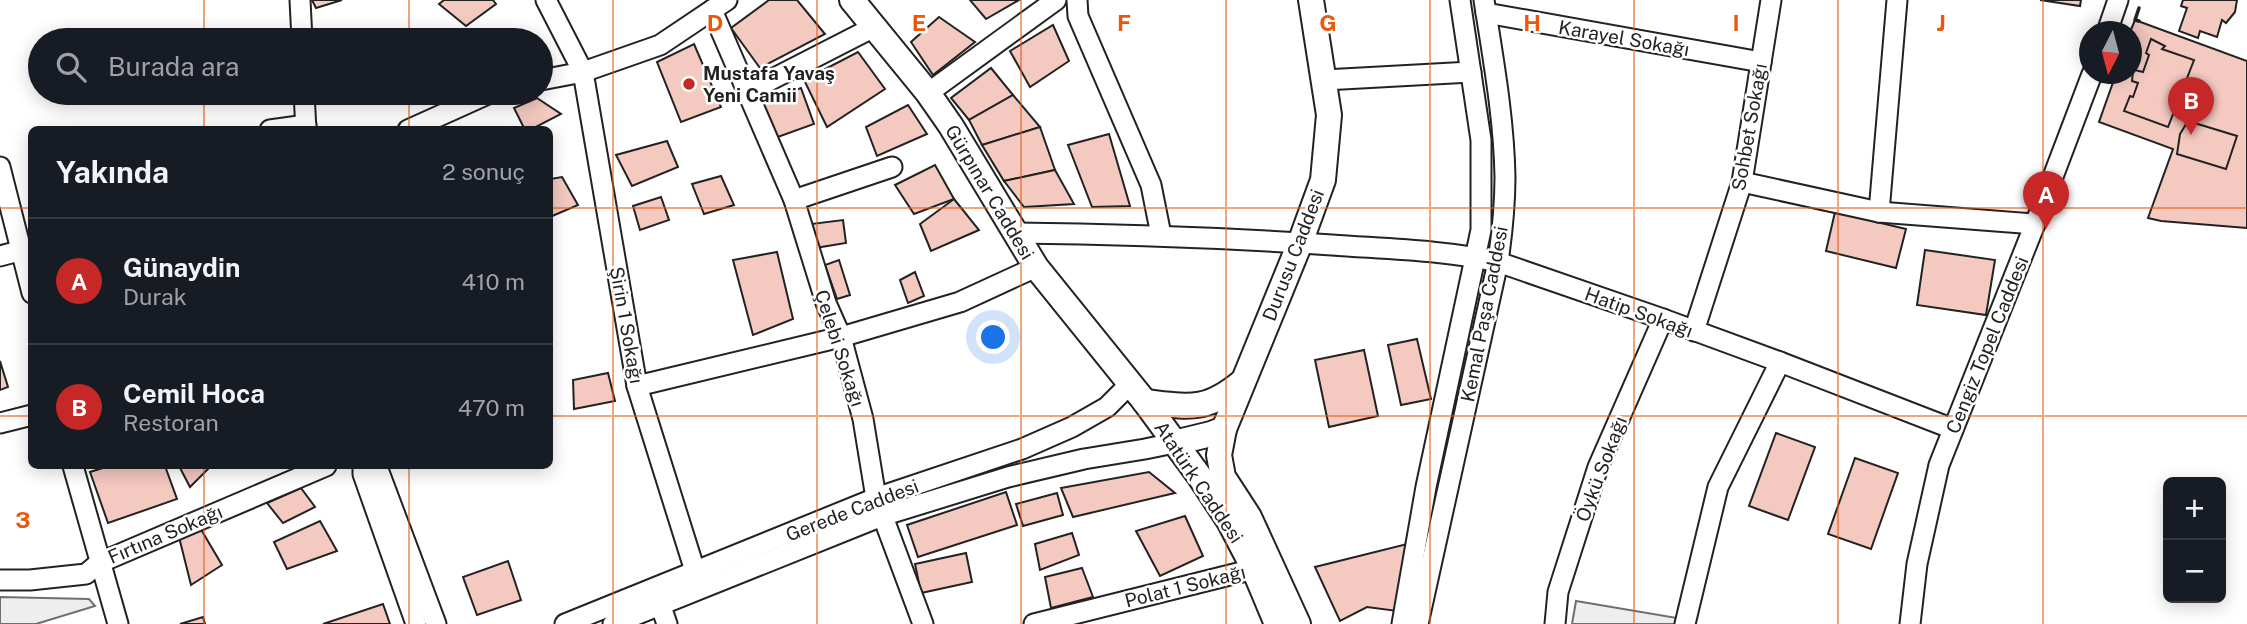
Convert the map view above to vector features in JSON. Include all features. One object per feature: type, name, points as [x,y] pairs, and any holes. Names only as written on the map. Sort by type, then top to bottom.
[{"type":"main road","name":"Gürpınar Caddesi","points":[[852,0],[928,93],[951,126],[1036,267],[1137,393]]},
{"type":"main road","name":"Durusu Caddesi","points":[[1242,382],[1323,180],[1329,115],[1311,0]]},
{"type":"main road","points":[[1137,393],[1179,407],[1217,400],[1242,382]]},
{"type":"main road","name":"Atatürk Caddesi","points":[[1242,382],[1224,429],[1219,455],[1223,477],[1248,517],[1298,624]]},
{"type":"main road","name":"Atatürk Caddesi","points":[[1137,393],[1230,521],[1277,624]]},
{"type":"main road","points":[[1174,443],[1224,429]]},
{"type":"street","points":[[300,0],[301,28]]},
{"type":"street","name":"Şirin 1 Sokağı","points":[[546,0],[583,72],[636,386],[695,571]]},
{"type":"street","points":[[928,93],[1055,0]]},
{"type":"street","points":[[1077,0],[1078,16],[1151,185],[1161,235]]},
{"type":"street","name":"Kemal Paşa Caddesi","points":[[1402,624],[1426,487],[1481,230],[1481,140],[1460,0]]},
{"type":"street","name":"Sohbet Sokağı","points":[[1694,331],[1742,182],[1772,0]]},
{"type":"street","points":[[1879,212],[1897,0]]},
{"type":"street","points":[[2111,21],[2118,0]]},
{"type":"street","points":[[553,78],[583,72],[660,45],[719,5]]},
{"type":"street","name":"Çelebi Sokağı","points":[[719,5],[747,92],[794,200],[826,303],[841,337],[863,419],[879,507],[923,624]]},
{"type":"street","name":"Kemal Paşa Caddesi","points":[[1418,624],[1503,230],[1505,177],[1485,6]]},
{"type":"street","name":"Karayel Sokağı","points":[[1485,6],[1761,62]]},
{"type":"street","points":[[747,92],[874,27]]},
{"type":"street","points":[[1324,80],[1471,72]]},
{"type":"street","name":"Cengiz Topel Caddesi","points":[[1910,624],[1917,564],[1936,477],[2088,84]]},
{"type":"street","points":[[305,105],[306,126]]},
{"type":"street","points":[[417,126],[463,105]]},
{"type":"street","points":[[0,167],[28,280]]},
{"type":"street","points":[[794,200],[892,167]]},
{"type":"street","points":[[1742,182],[1879,212],[2035,224]]},
{"type":"street","name":"Hatip Sokağı","points":[[1016,233],[1161,235],[1475,257],[1497,262],[1663,319],[1953,429]]},
{"type":"street","points":[[0,256],[19,251]]},
{"type":"street","points":[[636,386],[841,337],[960,302],[1036,267]]},
{"type":"street","name":"Öykü Sokağı","points":[[1555,624],[1558,592],[1598,467],[1663,319]]},
{"type":"street","points":[[1685,624],[1718,487],[1780,362]]},
{"type":"street","name":"Gerede Caddesi","points":[[565,624],[657,595],[879,507],[1072,427],[1137,393]]},
{"type":"street","points":[[0,424],[28,416]]},
{"type":"street","name":"Gerede Caddesi","points":[[613,624],[695,571],[879,507],[1084,459],[1174,443]]},
{"type":"street","points":[[74,469],[118,624]]},
{"type":"street","name":"Fırtına Sokağı","points":[[0,580],[86,574],[99,563],[319,469]]},
{"type":"street","points":[[363,469],[416,624]]},
{"type":"street","points":[[377,469],[436,624]]},
{"type":"street","name":"Polat 1 Sokağı","points":[[1034,624],[1090,617],[1254,569]]},
{"type":"street","points":[[657,595],[667,624]]},
{"type":"shaded area","points":[[0,597],[89,599],[95,606],[36,624],[0,624]]},
{"type":"shaded area","points":[[1576,601],[1677,618],[1675,624],[1572,624]]},
{"type":"building","points":[[312,0],[342,0],[316,8]]},
{"type":"building","points":[[444,0],[493,0],[496,4],[466,26],[439,4]]},
{"type":"building","points":[[769,0],[797,0],[825,34],[760,68],[731,28]]},
{"type":"building","points":[[970,0],[1019,0],[986,19]]},
{"type":"building","points":[[2040,0],[2081,0],[2080,6]]},
{"type":"building","points":[[2183,0],[2237,0],[2235,12],[2226,23],[2222,20],[2217,37],[2200,31],[2198,38],[2179,31],[2187,8],[2181,6]]},
{"type":"building","points":[[939,17],[975,42],[933,75],[911,42]]},
{"type":"building","points":[[2142,23],[2247,61],[2247,228],[2148,218],[2173,149],[2099,122],[2112,84],[2142,84]]},
{"type":"building","points":[[1053,25],[1069,61],[1030,87],[1010,51]]},
{"type":"building","points":[[2151,39],[2165,46],[2162,49],[2194,60],[2168,127],[2124,111],[2138,84],[2142,84],[2142,72],[2149,55],[2146,53]]},
{"type":"building","name":"Mustafa Yavaş Yeni Camii","points":[[694,44],[721,107],[681,122],[657,62]]},
{"type":"building","points":[[858,52],[885,89],[827,127],[804,80]]},
{"type":"building","points":[[991,68],[1013,95],[969,120],[951,98]]},
{"type":"building","points":[[801,88],[814,124],[775,138],[762,102]]},
{"type":"building","points":[[1013,95],[1040,127],[982,145],[969,120]]},
{"type":"building","points":[[521,105],[548,105],[561,114],[538,126],[523,126],[514,108]]},
{"type":"building","points":[[908,105],[927,134],[877,156],[866,127]]},
{"type":"building","points":[[2188,121],[2237,136],[2226,169],[2177,154],[2180,134]]},
{"type":"building","points":[[1040,127],[1055,170],[1004,181],[982,145]]},
{"type":"building","points":[[1109,134],[1130,206],[1092,207],[1068,145]]},
{"type":"building","points":[[667,141],[678,167],[632,186],[616,155]]},
{"type":"building","points":[[935,165],[954,199],[914,214],[895,185]]},
{"type":"building","points":[[1055,170],[1074,204],[1024,207],[1004,181]]},
{"type":"building","points":[[721,176],[734,205],[704,214],[692,184]]},
{"type":"building","points":[[562,177],[578,205],[553,216],[553,178]]},
{"type":"building","points":[[661,197],[669,220],[640,230],[633,206]]},
{"type":"building","points":[[954,199],[979,230],[931,251],[920,224]]},
{"type":"building","points":[[1835,212],[1906,229],[1896,268],[1826,251]]},
{"type":"building","points":[[843,220],[846,243],[815,248],[811,224]]},
{"type":"building","points":[[1925,250],[1995,260],[1986,315],[1917,305]]},
{"type":"building","points":[[777,252],[793,319],[753,335],[733,260]]},
{"type":"building","points":[[839,260],[850,295],[837,299],[825,265]]},
{"type":"building","points":[[915,272],[924,296],[908,303],[900,280]]},
{"type":"building","points":[[1417,339],[1431,399],[1401,405],[1388,345]]},
{"type":"building","points":[[1364,350],[1378,416],[1329,427],[1315,360]]},
{"type":"building","points":[[0,361],[8,387],[0,390]]},
{"type":"building","points":[[608,373],[615,401],[574,409],[573,380]]},
{"type":"building","points":[[1776,433],[1815,447],[1788,520],[1749,506]]},
{"type":"building","points":[[1855,458],[1898,473],[1871,549],[1828,534]]},
{"type":"building","points":[[100,469],[166,469],[177,499],[108,523],[90,472]]},
{"type":"building","points":[[181,469],[208,469],[190,487]]},
{"type":"building","points":[[1149,472],[1175,493],[1073,517],[1061,488]]},
{"type":"building","points":[[301,488],[315,507],[283,523],[267,503]]},
{"type":"building","points":[[1006,492],[1017,525],[918,557],[907,525]]},
{"type":"building","points":[[1057,493],[1063,515],[1023,526],[1016,504]]},
{"type":"building","points":[[1185,516],[1203,556],[1160,576],[1136,531]]},
{"type":"building","points":[[320,521],[337,551],[287,569],[274,542]]},
{"type":"building","points":[[199,526],[222,565],[191,585],[179,537]]},
{"type":"building","points":[[1072,533],[1079,555],[1040,570],[1035,544]]},
{"type":"building","points":[[1407,544],[1397,611],[1367,607],[1340,621],[1315,567]]},
{"type":"building","points":[[966,553],[972,582],[921,593],[915,564]]},
{"type":"building","points":[[508,561],[521,600],[477,615],[463,577]]},
{"type":"building","points":[[1082,568],[1093,597],[1051,608],[1045,577]]},
{"type":"building","points":[[383,604],[390,624],[323,624]]},
{"type":"building","points":[[203,617],[205,624],[180,624]]},
{"type":"wall","points":[[2139,8],[2135,20],[2139,21]]},
{"type":"place","name":"Mustafa Yavaş Yeni Camii","points":[[689,84]]},
{"type":"place","name":"Cemil Hoca","points":[[2191,135]]},
{"type":"place","name":"Günaydin","points":[[2046,229]]}]
